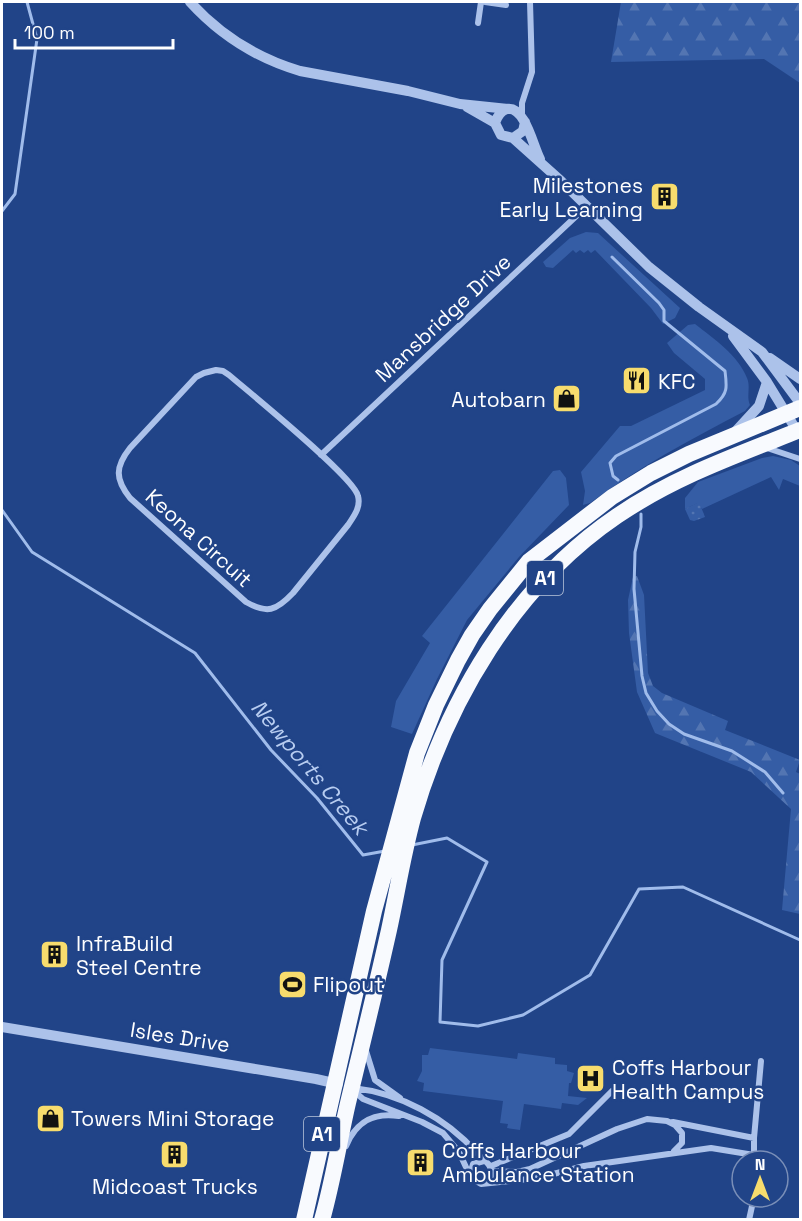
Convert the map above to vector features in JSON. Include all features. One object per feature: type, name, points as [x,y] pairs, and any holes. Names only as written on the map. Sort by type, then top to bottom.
[{"type":"highway","name":"A1","points":[[322,1220],[364,1040],[417,753],[436,705],[469,641],[511,582],[530,561],[612,497],[660,468],[689,454],[794,411]]},
{"type":"highway","name":"A1","points":[[401,836],[467,686],[496,638],[541,582],[568,555],[617,516],[693,473],[759,446],[799,433]]},
{"type":"highway","name":"A1","points":[[304,1220],[333,1083],[395,864]]},
{"type":"street","points":[[190,2],[220,32],[249,51],[284,67],[408,91],[460,104],[509,109],[523,113]]},
{"type":"street","points":[[478,23],[483,2],[506,5]]},
{"type":"street","points":[[513,138],[523,131],[523,113],[532,72],[530,2]]},
{"type":"street","points":[[460,104],[495,123],[501,135],[513,138],[541,162],[649,267],[727,328],[801,379]]},
{"type":"street","points":[[495,123],[498,116],[509,109]]},
{"type":"street","points":[[523,113],[541,162]]},
{"type":"street","name":"Mansbridge Drive","points":[[321,455],[587,206]]},
{"type":"street","points":[[727,328],[767,382],[794,411],[799,433]]},
{"type":"street","points":[[762,352],[801,403]]},
{"type":"street","name":"Keona Circuit","points":[[216,370],[230,375],[321,455],[353,485],[358,495],[359,505],[356,513],[293,593],[274,609],[259,609],[246,602],[130,498],[122,488],[120,481],[119,468],[122,458],[130,448],[196,377],[216,370]]},
{"type":"street","points":[[729,438],[759,406],[767,382]]},
{"type":"street","points":[[759,446],[801,459]]},
{"type":"street","name":"Isles Drive","points":[[2,1027],[352,1088]]},
{"type":"street","points":[[364,1040],[369,1065],[375,1080],[408,1104],[449,1126],[492,1169],[523,1171],[631,1123],[647,1119],[754,1138]]},
{"type":"street","points":[[754,1149],[761,1061]]},
{"type":"street","points":[[352,1088],[375,1092],[408,1104]]},
{"type":"street","points":[[352,1088],[363,1099],[443,1133],[459,1152],[474,1181],[484,1183],[538,1178],[584,1166],[670,1153],[719,1148],[730,1151]]},
{"type":"street","points":[[492,1169],[568,1134],[612,1091]]},
{"type":"street","points":[[333,1176],[349,1138],[362,1122],[379,1115],[408,1117]]},
{"type":"street","points":[[667,1121],[675,1125],[682,1133],[680,1147],[670,1153]]},
{"type":"street","points":[[470,1174],[473,1164],[484,1161]]},
{"type":"street","points":[[484,1183],[491,1178],[492,1169]]},
{"type":"green space","points":[[621,2],[800,2],[800,83],[764,59],[611,62]]},
{"type":"green space","points":[[586,232],[598,233],[680,308],[675,318],[663,324],[651,308],[595,250],[591,253],[588,250],[584,253],[580,250],[576,253],[573,250],[553,268],[546,267],[543,262],[570,238]]},
{"type":"green space","points":[[695,324],[725,348],[738,362],[748,381],[750,405],[745,411],[666,454],[627,477],[590,503],[583,505],[585,491],[581,472],[620,426],[631,426],[705,390],[705,379],[674,353],[667,343],[688,325]]},
{"type":"green space","points":[[773,456],[791,460],[800,466],[800,486],[783,479],[779,490],[771,477],[702,509],[698,503],[685,509],[685,498],[698,482]]},
{"type":"green space","points":[[560,470],[566,478],[569,505],[519,557],[467,620],[412,734],[391,727],[396,701],[430,643],[422,636],[553,471]]},
{"type":"green space","points":[[699,502],[705,517],[690,520],[685,509]]},
{"type":"green space","points":[[637,576],[644,595],[648,673],[653,686],[662,693],[728,721],[725,730],[800,760],[796,772],[800,774],[800,914],[782,910],[791,809],[751,772],[655,733],[637,692],[629,633],[628,600],[633,577]]},
{"type":"green space","points":[[430,1048],[517,1059],[518,1053],[555,1058],[555,1064],[567,1065],[567,1071],[574,1073],[569,1083],[568,1096],[587,1098],[578,1105],[562,1103],[561,1109],[524,1104],[520,1130],[507,1128],[508,1124],[500,1123],[503,1101],[423,1091],[424,1083],[417,1081],[422,1071],[422,1055],[428,1055]]},
{"type":"waterway","name":"Newports Creek","points":[[2,211],[15,194],[37,39],[27,2]]},
{"type":"waterway","points":[[612,257],[659,303],[664,310],[664,321],[725,371],[726,381],[725,393],[716,404],[616,456],[610,463],[613,476],[618,480]]},
{"type":"waterway","name":"Newports Creek","points":[[2,510],[32,552],[195,653],[271,750],[317,798],[363,855],[385,851]]},
{"type":"waterway","points":[[641,514],[641,527],[635,552],[634,589],[642,676],[646,693],[657,711],[669,724],[684,734],[732,751],[765,772],[783,793]]},
{"type":"waterway","name":"Newports Creek","points":[[412,845],[447,838],[487,862],[442,960],[440,1022],[478,1026],[523,1015],[590,975],[639,889],[683,887],[800,940]]},
{"type":"place","name":"Milestones Early Learning","points":[[664,197]]},
{"type":"place","name":"KFC","points":[[637,381]]},
{"type":"place","name":"Autobarn","points":[[567,399]]},
{"type":"place","name":"InfraBuild Steel Centre","points":[[55,955]]},
{"type":"place","name":"Flipout","points":[[292,984]]},
{"type":"place","name":"Coffs Harbour Health Campus","points":[[591,1079]]},
{"type":"place","name":"Towers Mini Storage","points":[[50,1118]]},
{"type":"place","name":"Midcoast Trucks","points":[[175,1155]]},
{"type":"place","name":"Coffs Harbour Ambulance Station","points":[[421,1162]]}]
